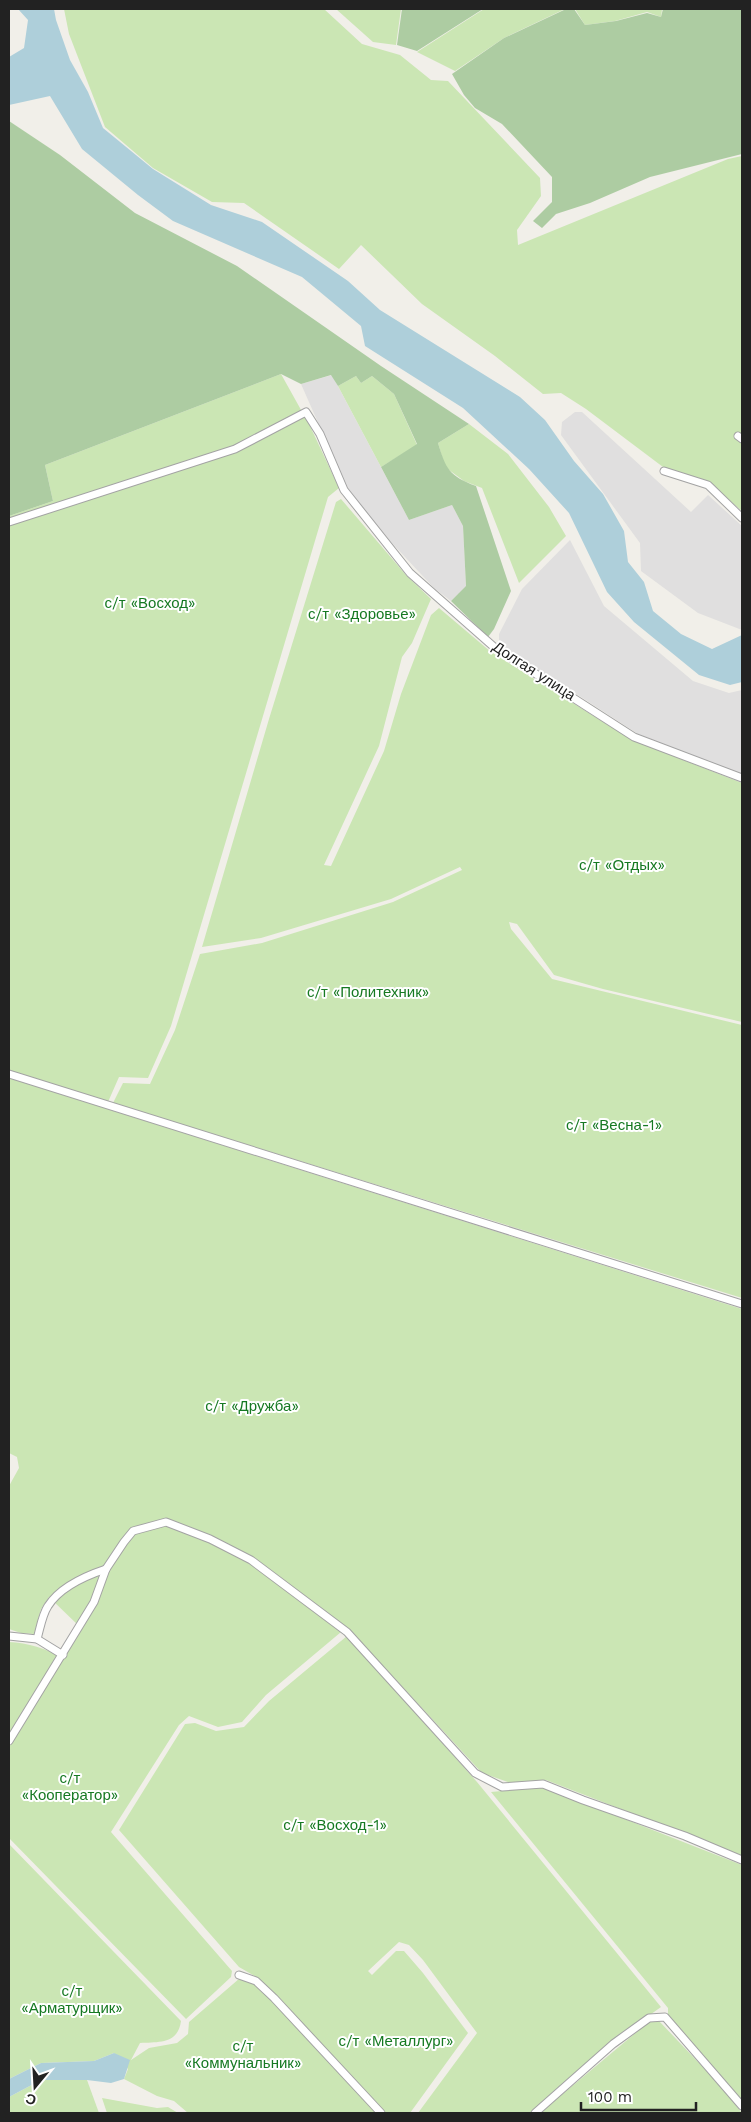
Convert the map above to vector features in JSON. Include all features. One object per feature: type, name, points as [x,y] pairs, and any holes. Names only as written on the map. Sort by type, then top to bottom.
[{"type":"street","name":"Долгая улица","points":[[9,522],[235,449],[306,412],[320,434],[344,490],[410,573],[494,647],[634,737],[742,778]]},
{"type":"street","points":[[664,471],[708,485],[742,518]]},
{"type":"street","points":[[9,1074],[742,1304]]},
{"type":"street","points":[[9,1741],[94,1602],[106,1569],[124,1542],[133,1531],[166,1522],[210,1540],[251,1560],[346,1632],[475,1773],[502,1787],[543,1784],[685,1836],[742,1860]]},
{"type":"street","points":[[37,1639],[48,1606],[59,1594],[83,1577],[106,1569]]},
{"type":"street","points":[[9,1636],[37,1639],[63,1655]]},
{"type":"street","points":[[239,1975],[256,1981],[274,1998],[381,2113]]},
{"type":"street","points":[[535,2113],[613,2044],[648,2018],[666,2017],[742,2106]]},
{"type":"shaded area","points":[[332,375],[409,520],[452,505],[463,526],[466,587],[451,601],[434,588],[391,542],[347,488],[301,384]]},
{"type":"shaded area","points":[[575,412],[582,412],[691,512],[708,495],[742,526],[742,630],[698,613],[641,571],[640,543],[561,435],[562,422]]},
{"type":"shaded area","points":[[570,540],[604,606],[693,681],[729,693],[742,690],[742,775],[638,734],[564,686],[499,648],[499,634],[522,589]]},
{"type":"green space","points":[[64,9],[324,9],[362,44],[400,55],[431,80],[448,81],[540,178],[541,196],[517,230],[518,245],[728,159],[742,156],[742,511],[709,483],[667,470],[586,409],[561,393],[543,394],[495,356],[422,304],[361,245],[339,269],[244,203],[212,202],[153,168],[105,127],[69,34]]},
{"type":"green space","points":[[336,9],[401,9],[396,45],[373,42]]},
{"type":"green space","points":[[402,9],[483,9],[417,51],[397,45]]},
{"type":"green space","points":[[484,9],[565,9],[504,38],[455,71],[417,52]]},
{"type":"green space","points":[[566,9],[574,9],[585,25],[616,21],[647,13],[661,17],[663,9],[742,9],[742,154],[650,177],[590,203],[556,214],[542,228],[533,221],[552,202],[552,177],[502,124],[475,108],[464,95],[452,74],[504,38]]},
{"type":"green space","points":[[575,9],[662,9],[661,17],[647,12],[615,21],[585,25]]},
{"type":"green space","points":[[9,121],[60,155],[135,213],[237,266],[381,366],[469,424],[438,443],[450,471],[460,479],[476,486],[511,591],[494,629],[488,637],[451,601],[466,586],[463,526],[452,505],[409,520],[381,467],[417,444],[394,394],[372,376],[361,383],[356,376],[338,386],[331,375],[301,384],[281,374],[45,465],[53,501],[9,516]]},
{"type":"green space","name":"с/т «Восход»","points":[[281,374],[310,426],[339,488],[328,497],[171,1026],[148,1078],[119,1077],[108,1102],[9,1070],[9,516],[53,501],[45,465]]},
{"type":"green space","points":[[356,376],[361,383],[372,376],[394,394],[417,445],[381,467],[338,386]]},
{"type":"green space","points":[[469,424],[508,454],[549,507],[566,536],[519,583],[482,488],[464,481],[445,467],[438,443]]},
{"type":"green space","points":[[341,499],[406,575],[431,599],[412,643],[402,657],[379,746],[324,865],[331,866],[384,751],[401,694],[431,615],[439,608],[491,652],[632,740],[742,783],[742,1022],[603,989],[554,975],[517,924],[509,922],[511,929],[552,979],[742,1025],[742,1298],[113,1103],[123,1083],[150,1084],[175,1030],[200,954],[262,943],[393,902],[462,870],[460,867],[391,899],[261,938],[202,947],[269,719],[336,502]]},
{"type":"green space","name":"с/т «Дружба»","points":[[9,1078],[742,1309],[742,1856],[546,1780],[511,1783],[482,1773],[347,1627],[266,1695],[242,1722],[218,1727],[189,1716],[179,1725],[111,1832],[232,1971],[231,1977],[186,2019],[9,1838],[9,1642],[37,1647],[63,1659],[82,1629],[49,1597],[41,1609],[34,1634],[21,1633],[9,1629],[9,1486],[19,1468],[17,1457],[9,1453]]},
{"type":"green space","name":"с/т «Восход-1»","points":[[347,1636],[477,1782],[661,2007],[612,2042],[531,2113],[418,2113],[477,2033],[423,1960],[409,1945],[399,1942],[368,1971],[372,1975],[396,1951],[404,1951],[468,2033],[410,2113],[385,2113],[277,1996],[258,1978],[239,1967],[119,1830],[185,1724],[195,1723],[216,1731],[244,1727],[269,1701]]},
{"type":"green space","points":[[543,1787],[742,1865],[742,2103],[668,2016],[668,2008],[491,1792]]},
{"type":"green space","points":[[9,1844],[181,2021],[179,2029],[172,2038],[161,2042],[140,2043],[131,2060],[149,2048],[177,2043],[188,2034],[189,2022],[240,1978],[255,1983],[376,2113],[188,2113],[174,2101],[157,2096],[124,2079],[128,2069],[114,2053],[94,2061],[41,2063],[9,2079]]},
{"type":"green space","points":[[651,2020],[659,2021],[719,2084],[742,2113],[540,2113]]},
{"type":"green space","points":[[41,2080],[87,2080],[99,2113],[9,2113],[9,2097]]},
{"type":"green space","points":[[102,2098],[157,2108],[168,2107],[178,2113],[107,2113]]},
{"type":"water","points":[[18,9],[54,9],[70,60],[88,92],[103,128],[153,169],[211,205],[262,222],[348,281],[380,310],[520,397],[545,420],[574,461],[603,494],[624,531],[628,562],[644,582],[653,611],[681,634],[712,649],[742,635],[742,682],[730,685],[699,675],[634,622],[607,592],[569,513],[529,469],[463,408],[365,346],[361,326],[302,277],[173,221],[82,149],[50,96],[9,105],[9,57],[24,48],[28,20]]},
{"type":"water","points":[[114,2053],[130,2060],[124,2079],[111,2083],[87,2080],[41,2080],[9,2097],[9,2079],[41,2063],[94,2061]]},
{"type":"park label","name":"с/т «Здоровье»","points":[[362,614]]},
{"type":"park label","name":"с/т «Отдых»","points":[[622,865]]},
{"type":"park label","name":"с/т «Политехник»","points":[[368,992]]},
{"type":"park label","name":"с/т «Весна-1»","points":[[614,1125]]},
{"type":"park label","name":"с/т «Кооператор»","points":[[70,1786]]},
{"type":"park label","name":"с/т «Арматурщик»","points":[[72,2000]]},
{"type":"park label","name":"с/т «Металлург»","points":[[396,2041]]},
{"type":"park label","name":"с/т «Коммунальник»","points":[[243,2054]]}]
